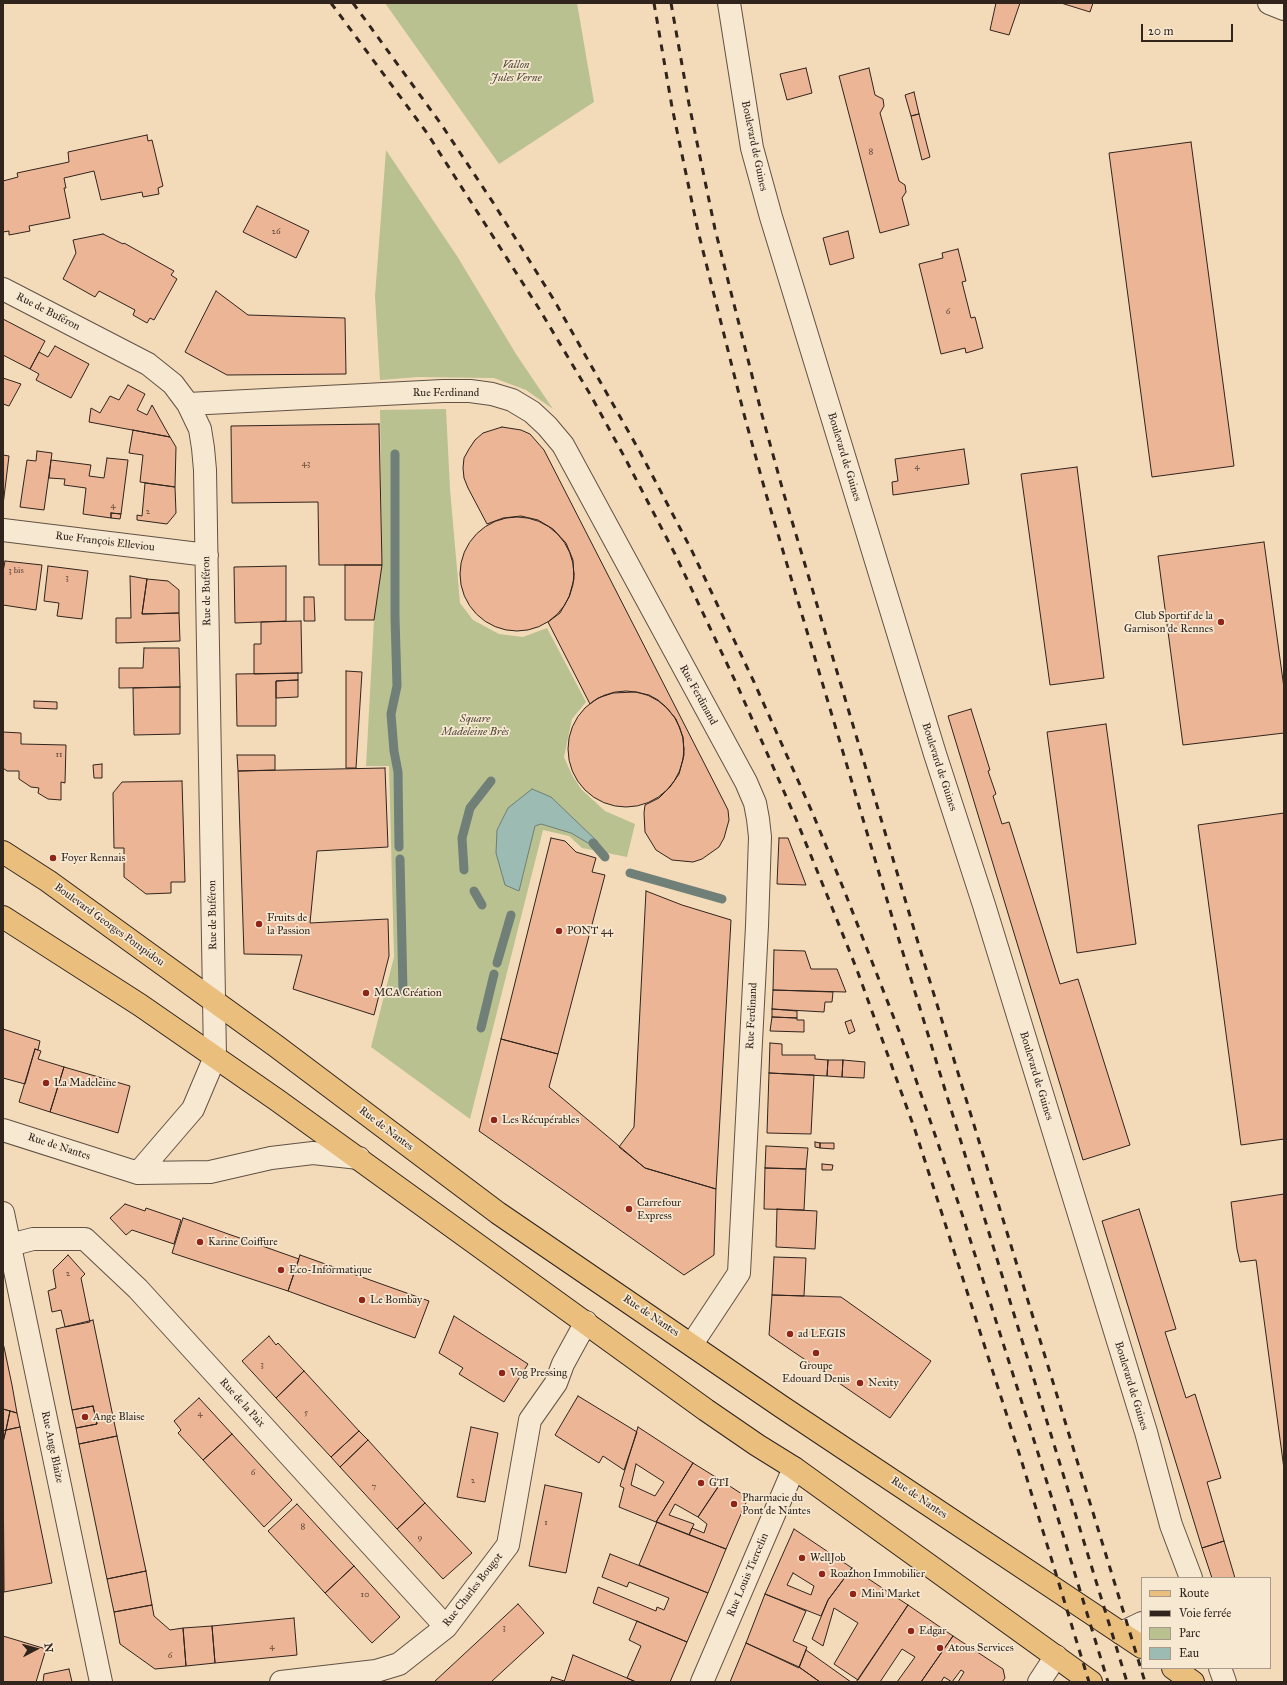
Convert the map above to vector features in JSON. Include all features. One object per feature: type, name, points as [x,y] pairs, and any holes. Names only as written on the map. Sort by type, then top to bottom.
[{"type":"main road","name":"Boulevard Georges Pompidou","points":[[3,852],[48,881],[214,1002]]},
{"type":"main road","points":[[3,916],[215,1057]]},
{"type":"main road","name":"Rue de Nantes","points":[[214,1002],[276,1046],[498,1213],[782,1406],[1141,1646]]},
{"type":"main road","name":"Rue de Nantes","points":[[215,1057],[359,1158],[713,1414],[757,1445],[794,1468],[1091,1682]]},
{"type":"main road","points":[[1175,1669],[1195,1682]]},
{"type":"street","name":"Boulevard de Guines","points":[[729,3],[752,148],[771,217],[930,739],[984,905],[1146,1432],[1172,1525],[1182,1577]]},
{"type":"street","name":"Rue de Buféron","points":[[3,289],[148,364],[173,384],[188,404],[200,429],[205,470],[214,1002]]},
{"type":"street","name":"Rue Ferdinand","points":[[188,404],[443,391],[470,391],[492,394],[512,400],[532,412],[547,426],[563,445],[746,782],[755,803],[760,837],[757,926],[738,1273],[692,1344]]},
{"type":"street","name":"Rue François Elleviou","points":[[3,530],[207,555]]},
{"type":"street","points":[[138,1173],[192,1109],[215,1057],[214,1002]]},
{"type":"street","name":"Rue de Nantes","points":[[3,1130],[138,1173],[210,1172],[272,1158],[313,1152],[359,1158]]},
{"type":"street","name":"Rue Ange Blaize","points":[[3,1213],[101,1682]]},
{"type":"street","name":"Rue de la Paix","points":[[10,1244],[33,1239],[85,1239],[138,1289],[446,1627]]},
{"type":"street","name":"Rue Charles Bougot","points":[[281,1682],[376,1671],[399,1664],[446,1627],[508,1545],[530,1420],[556,1383],[563,1364],[586,1322]]},
{"type":"street","name":"Rue Louis Tiercelin","points":[[702,1682],[794,1468]]},
{"type":"street","points":[[1121,1634],[1141,1624]]},
{"type":"street","points":[[1039,1682],[1056,1656]]},
{"type":"street","points":[[1191,1669],[1195,1682]]},
{"type":"street","points":[[1220,1669],[1225,1682]]},
{"type":"green space","name":"Vallon Jules Verne","points":[[385,3],[577,3],[594,102],[499,164]]},
{"type":"green space","points":[[386,150],[457,256],[516,354],[553,409],[526,390],[494,378],[418,377],[380,380],[375,296]]},
{"type":"green space","name":"Square Madeleine Brès","points":[[446,409],[450,489],[460,603],[473,620],[499,634],[523,637],[547,628],[586,702],[572,719],[564,757],[572,775],[581,789],[605,811],[635,824],[627,857],[582,848],[569,836],[543,830],[470,1119],[371,1047],[394,957],[389,766],[366,766],[374,620],[382,565],[380,410]]},
{"type":"water","points":[[532,789],[551,797],[598,842],[588,843],[571,833],[541,824],[535,826],[519,891],[505,885],[496,853],[497,830],[508,808]]},
{"type":"building","points":[[996,3],[1020,3],[1009,35],[990,30]]},
{"type":"building","points":[[1061,3],[1093,3],[1090,12]]},
{"type":"building","points":[[806,68],[812,93],[787,100],[780,74]]},
{"type":"building","points":[[869,68],[875,95],[883,99],[884,106],[880,113],[899,181],[905,185],[906,192],[902,198],[909,225],[880,233],[839,76]]},
{"type":"building","points":[[914,92],[919,114],[911,116],[905,95]]},
{"type":"building","points":[[919,114],[930,157],[922,160],[911,116]]},
{"type":"building","points":[[147,135],[148,141],[152,140],[163,186],[158,188],[159,194],[143,197],[142,192],[101,200],[94,171],[64,178],[66,188],[64,188],[70,218],[29,226],[30,231],[9,235],[9,231],[3,232],[3,181],[18,177],[17,173],[69,162],[68,152]]},
{"type":"building","points":[[1191,142],[1234,466],[1152,477],[1109,153]]},
{"type":"building","points":[[257,206],[309,231],[296,258],[243,232]]},
{"type":"building","points":[[848,231],[854,258],[830,265],[823,238]]},
{"type":"building","points":[[103,234],[123,244],[124,243],[174,271],[171,275],[177,279],[154,320],[150,318],[147,323],[133,315],[135,310],[99,291],[95,297],[63,279],[76,253],[73,240]]},
{"type":"building","points":[[958,249],[966,281],[962,282],[971,318],[975,317],[983,348],[966,353],[965,348],[941,354],[919,264],[943,258],[942,253]]},
{"type":"building","points":[[216,291],[248,315],[345,318],[346,374],[227,375],[185,352]]},
{"type":"building","points":[[3,319],[45,341],[30,369],[3,355]]},
{"type":"building","points":[[55,346],[89,364],[71,398],[36,380],[39,374],[30,369],[39,352],[48,357]]},
{"type":"building","points":[[3,378],[21,384],[9,406],[3,404]]},
{"type":"building","points":[[128,385],[145,394],[137,410],[147,415],[152,405],[170,437],[89,422],[91,408],[100,413],[110,396],[119,400]]},
{"type":"building","points":[[379,424],[382,565],[319,565],[318,502],[232,503],[231,426]]},
{"type":"building","points":[[502,427],[521,430],[530,434],[544,450],[728,810],[729,820],[724,838],[719,847],[702,859],[693,862],[672,860],[656,850],[645,832],[645,805],[659,798],[670,787],[679,774],[684,755],[683,737],[676,719],[658,700],[649,695],[635,692],[613,693],[598,698],[590,704],[548,622],[560,613],[569,597],[574,579],[573,560],[566,543],[553,529],[538,520],[521,516],[503,518],[487,524],[468,488],[464,478],[463,468],[464,458],[469,449],[475,440],[483,433]]},
{"type":"building","points":[[133,430],[170,437],[176,447],[175,487],[140,482],[143,455],[129,453]]},
{"type":"building","points":[[964,449],[969,484],[893,495],[892,482],[898,481],[895,459]]},
{"type":"building","points":[[37,451],[52,453],[44,510],[20,507],[27,460],[36,461]]},
{"type":"building","points":[[3,455],[9,456],[3,505]]},
{"type":"building","points":[[107,458],[128,460],[121,514],[111,513],[111,518],[83,514],[86,488],[64,485],[65,479],[49,478],[51,460],[91,465],[89,476],[104,478]]},
{"type":"building","points":[[1077,467],[1104,678],[1050,685],[1021,474]]},
{"type":"building","points":[[145,483],[175,487],[176,513],[167,524],[137,520],[137,515],[142,516]]},
{"type":"building","points":[[111,513],[121,514],[120,519],[111,518]]},
{"type":"building","points":[[517,517],[539,521],[558,533],[570,552],[574,574],[570,596],[558,615],[539,627],[517,631],[495,627],[476,615],[464,596],[460,574],[464,552],[476,533],[495,521]]},
{"type":"building","name":"Club Sportif de la Garnison de Rennes","points":[[1264,542],[1284,688],[1284,733],[1183,745],[1158,556]]},
{"type":"building","points":[[5,561],[42,565],[36,610],[3,605],[3,572]]},
{"type":"building","points":[[345,565],[382,565],[374,620],[345,620]]},
{"type":"building","points":[[48,566],[88,571],[82,619],[57,616],[59,603],[44,601]]},
{"type":"building","points":[[286,566],[286,621],[235,623],[234,567]]},
{"type":"building","points":[[130,576],[147,579],[142,614],[179,613],[180,641],[116,643],[116,618],[131,618]]},
{"type":"building","points":[[147,579],[168,581],[179,590],[179,613],[142,614]]},
{"type":"building","points":[[304,597],[314,597],[315,621],[304,621]]},
{"type":"building","points":[[301,621],[302,673],[254,674],[254,644],[261,644],[261,622]]},
{"type":"building","points":[[144,648],[179,648],[180,687],[119,688],[119,668],[143,668]]},
{"type":"building","points":[[346,671],[362,672],[356,768],[346,768]]},
{"type":"building","points":[[298,673],[298,680],[276,681],[276,726],[237,726],[236,674]]},
{"type":"building","points":[[298,680],[298,697],[276,698],[276,681]]},
{"type":"building","points":[[180,687],[180,734],[134,735],[133,688]]},
{"type":"building","points":[[626,691],[637,692],[648,696],[667,708],[679,727],[683,738],[683,760],[679,771],[667,790],[648,802],[637,806],[626,807],[615,806],[604,802],[585,790],[573,771],[569,760],[568,749],[569,738],[573,727],[585,708],[604,696],[615,692]]},
{"type":"building","points":[[34,701],[57,702],[57,709],[34,708]]},
{"type":"building","points":[[971,709],[990,770],[988,771],[996,794],[993,796],[1002,824],[1009,822],[1060,984],[1078,979],[1130,1145],[1083,1160],[948,716]]},
{"type":"building","points":[[1106,724],[1136,944],[1077,953],[1047,732]]},
{"type":"building","points":[[3,732],[21,733],[21,744],[66,745],[65,783],[61,782],[61,800],[48,799],[38,793],[39,788],[31,787],[19,779],[19,771],[7,771],[3,768]]},
{"type":"building","points":[[237,755],[275,755],[275,770],[238,771]]},
{"type":"building","points":[[102,764],[102,778],[94,778],[93,765]]},
{"type":"building","points":[[385,768],[388,847],[317,851],[310,923],[388,919],[389,956],[374,1015],[293,989],[302,955],[244,954],[238,771]]},
{"type":"building","points":[[182,781],[185,882],[171,882],[171,893],[146,894],[124,877],[124,848],[114,848],[113,793],[122,782]]},
{"type":"building","points":[[1284,813],[1284,1139],[1241,1145],[1198,825]]},
{"type":"building","name":"PONT 44","points":[[551,838],[565,841],[576,852],[596,858],[592,872],[605,875],[558,1054],[501,1039]]},
{"type":"building","points":[[779,838],[788,838],[806,885],[777,884]]},
{"type":"building","points":[[646,891],[682,905],[731,920],[716,1189],[645,1168],[619,1147],[634,1127]]},
{"type":"building","points":[[774,950],[805,951],[811,969],[837,969],[846,992],[773,990]]},
{"type":"building","points":[[773,990],[833,992],[832,1002],[825,1002],[824,1012],[772,1009]]},
{"type":"building","points":[[772,1009],[797,1011],[797,1018],[772,1017]]},
{"type":"building","points":[[772,1017],[797,1018],[797,1020],[804,1020],[804,1032],[770,1031]]},
{"type":"building","points":[[851,1020],[855,1031],[849,1034],[845,1022]]},
{"type":"building","points":[[3,1029],[40,1041],[38,1050],[35,1049],[25,1084],[3,1078]]},
{"type":"building","points":[[501,1039],[558,1054],[549,1087],[645,1168],[716,1189],[714,1255],[684,1275],[479,1131]]},
{"type":"building","points":[[770,1043],[782,1044],[782,1055],[815,1055],[815,1059],[828,1060],[827,1076],[769,1073]]},
{"type":"building","points":[[35,1049],[41,1051],[38,1059],[64,1067],[50,1112],[19,1102]]},
{"type":"building","points":[[828,1060],[843,1060],[842,1077],[827,1076]]},
{"type":"building","points":[[843,1060],[865,1062],[864,1078],[842,1077]]},
{"type":"building","points":[[64,1067],[130,1086],[118,1133],[50,1112]]},
{"type":"building","points":[[769,1073],[814,1075],[811,1134],[767,1133]]},
{"type":"building","points":[[815,1142],[820,1143],[820,1148],[815,1147]]},
{"type":"building","points":[[820,1143],[834,1143],[834,1149],[820,1148]]},
{"type":"building","points":[[766,1146],[808,1148],[806,1169],[765,1168]]},
{"type":"building","points":[[822,1164],[833,1165],[832,1170],[822,1170]]},
{"type":"building","points":[[765,1168],[806,1169],[804,1210],[764,1209]]},
{"type":"building","points":[[1284,1194],[1284,1469],[1256,1260],[1240,1262],[1231,1202]]},
{"type":"building","points":[[125,1204],[145,1211],[146,1208],[181,1220],[174,1244],[132,1230],[126,1235],[110,1218]]},
{"type":"building","points":[[777,1209],[817,1211],[815,1249],[776,1247]]},
{"type":"building","points":[[1139,1209],[1176,1329],[1165,1332],[1186,1398],[1195,1394],[1221,1478],[1207,1482],[1224,1541],[1202,1548],[1102,1221]]},
{"type":"building","points":[[183,1218],[299,1259],[288,1291],[172,1253]]},
{"type":"building","points":[[68,1255],[85,1274],[81,1278],[90,1322],[65,1327],[61,1310],[52,1312],[48,1291],[56,1288],[53,1270]]},
{"type":"building","points":[[300,1255],[429,1301],[415,1338],[288,1291]]},
{"type":"building","points":[[774,1257],[806,1258],[804,1296],[772,1295]]},
{"type":"building","points":[[772,1295],[841,1297],[931,1361],[890,1418],[769,1335]]},
{"type":"building","points":[[454,1316],[528,1364],[504,1402],[459,1374],[463,1368],[439,1353]]},
{"type":"building","points":[[93,1320],[117,1436],[79,1444],[76,1428],[97,1424],[93,1406],[72,1410],[56,1329]]},
{"type":"building","points":[[269,1336],[276,1345],[278,1343],[304,1371],[276,1398],[242,1361]]},
{"type":"building","points":[[4,1347],[12,1385],[17,1413],[3,1409]]},
{"type":"building","points":[[304,1371],[359,1431],[331,1457],[276,1398]]},
{"type":"building","points":[[578,1396],[637,1432],[624,1470],[603,1456],[599,1463],[555,1435]]},
{"type":"building","points":[[199,1398],[232,1434],[203,1460],[178,1433],[181,1430],[174,1421]]},
{"type":"building","name":"Ange Blaise","points":[[93,1406],[97,1424],[76,1428],[72,1410]]},
{"type":"building","points":[[3,1409],[10,1411],[6,1430],[3,1431]]},
{"type":"building","points":[[10,1411],[17,1413],[20,1427],[6,1430]]},
{"type":"building","points":[[20,1427],[52,1583],[4,1592],[3,1442],[6,1430]]},
{"type":"building","points":[[471,1427],[498,1433],[485,1502],[457,1497]]},
{"type":"building","points":[[638,1427],[693,1463],[656,1522],[619,1507],[624,1488],[620,1486]],"holes":[[[636,1464],[664,1482],[655,1496],[631,1485]]]},
{"type":"building","points":[[6,1430],[3,1442],[3,1431]]},
{"type":"building","points":[[359,1431],[368,1440],[340,1467],[331,1457]]},
{"type":"building","points":[[232,1434],[292,1500],[264,1527],[203,1460]]},
{"type":"building","points":[[117,1436],[146,1571],[107,1579],[79,1444]]},
{"type":"building","points":[[368,1440],[425,1503],[397,1529],[340,1467]]},
{"type":"building","points":[[693,1463],[722,1481],[698,1517],[675,1504],[669,1515],[694,1524],[689,1535],[656,1522]]},
{"type":"building","points":[[722,1481],[748,1498],[726,1549],[689,1535],[692,1528],[704,1533],[707,1524],[698,1517]]},
{"type":"building","points":[[545,1485],[582,1493],[566,1573],[529,1566]]},
{"type":"building","points":[[425,1503],[472,1553],[443,1579],[397,1529]]},
{"type":"building","points":[[297,1504],[354,1566],[325,1593],[268,1531]]},
{"type":"building","points":[[657,1522],[726,1549],[708,1593],[639,1565]]},
{"type":"building","points":[[794,1529],[852,1568],[828,1600],[821,1616],[765,1594]],"holes":[[[793,1573],[814,1586],[811,1595],[787,1585]]]},
{"type":"building","points":[[1224,1541],[1235,1577],[1212,1577],[1202,1548]]},
{"type":"building","points":[[610,1554],[708,1593],[687,1642],[593,1603],[598,1587],[656,1611],[657,1607],[664,1610],[669,1598],[629,1582],[627,1587],[602,1577]]},
{"type":"building","points":[[354,1566],[400,1617],[372,1643],[325,1593]]},
{"type":"building","points":[[852,1568],[908,1605],[858,1680],[834,1664],[858,1623],[834,1608],[823,1646],[812,1639],[828,1600]]},
{"type":"building","points":[[146,1571],[152,1605],[114,1612],[107,1579]]},
{"type":"building","points":[[765,1594],[806,1611],[793,1641],[807,1647],[799,1668],[746,1643]]},
{"type":"building","points":[[518,1604],[544,1633],[491,1682],[434,1682]]},
{"type":"building","points":[[152,1605],[154,1616],[170,1630],[183,1628],[186,1666],[155,1669],[120,1644],[114,1612]]},
{"type":"building","points":[[908,1605],[953,1636],[921,1682],[897,1682],[915,1657],[902,1649],[880,1682],[856,1682]]},
{"type":"building","points":[[294,1618],[297,1655],[215,1663],[212,1626]]},
{"type":"building","points":[[637,1621],[687,1642],[670,1682],[636,1682],[627,1678],[641,1646],[629,1640]]},
{"type":"building","points":[[212,1626],[215,1663],[186,1666],[183,1628]]},
{"type":"building","points":[[3,1636],[46,1649],[36,1682],[3,1682]]},
{"type":"building","points":[[953,1636],[1003,1669],[1005,1678],[1002,1682],[958,1682],[964,1672],[961,1670],[952,1682],[944,1677],[941,1682],[921,1682]]},
{"type":"building","points":[[746,1643],[799,1667],[820,1682],[730,1682]]},
{"type":"building","points":[[806,1650],[851,1682],[820,1682],[799,1667]]},
{"type":"building","points":[[573,1655],[627,1678],[636,1682],[564,1682]]},
{"type":"building","points":[[69,1669],[72,1682],[43,1682],[44,1674]]},
{"type":"building","points":[[552,1677],[564,1681],[564,1682],[550,1682]]},
{"type":"waterway","points":[[395,454],[395,617],[397,686],[391,714],[394,751],[398,772],[399,847]]},
{"type":"waterway","points":[[464,870],[462,838],[470,808],[491,781]]},
{"type":"waterway","points":[[593,843],[605,857]]},
{"type":"waterway","points":[[400,859],[403,991]]},
{"type":"waterway","points":[[630,873],[722,899]]},
{"type":"waterway","points":[[474,891],[482,905]]},
{"type":"waterway","points":[[497,963],[511,915]]},
{"type":"waterway","points":[[481,1028],[494,974]]},
{"type":"railway","points":[[331,3],[427,133],[538,307],[590,394],[675,554],[738,687],[796,819],[857,970],[915,1130],[1020,1456],[1089,1682]]},
{"type":"railway","points":[[353,3],[441,124],[494,204],[554,300],[640,452],[691,549],[754,682],[813,814],[899,1031],[962,1214],[1038,1453],[1108,1682]]},
{"type":"railway","points":[[654,3],[672,107],[698,231],[745,418],[766,494],[899,940],[1127,1682]]},
{"type":"railway","points":[[671,3],[689,104],[715,229],[762,415],[783,491],[916,936],[1141,1669]]},
{"type":"railway","points":[[1141,1669],[1145,1682]]},
{"type":"place","name":"Club Sportif de la Garnison de Rennes","points":[[1221,622]]},
{"type":"place","name":"Foyer Rennais","points":[[53,858]]},
{"type":"place","name":"Fruits de la Passion","points":[[259,924]]},
{"type":"place","name":"PONT 44","points":[[559,931]]},
{"type":"place","name":"MCA Création","points":[[366,993]]},
{"type":"place","name":"La Madeleine","points":[[46,1083]]},
{"type":"place","name":"Les Récupérables","points":[[494,1120]]},
{"type":"place","name":"Carrefour Express","points":[[629,1209]]},
{"type":"place","name":"Karine Coiffure","points":[[200,1242]]},
{"type":"place","name":"Eco-Informatique","points":[[281,1270]]},
{"type":"place","name":"Le Bombay","points":[[362,1300]]},
{"type":"place","name":"ad LEGIS","points":[[790,1334]]},
{"type":"place","name":"Groupe Edouard Denis","points":[[816,1353]]},
{"type":"place","name":"Vog Pressing","points":[[502,1373]]},
{"type":"place","name":"Nexity","points":[[860,1383]]},
{"type":"place","name":"Ange Blaise","points":[[85,1417]]},
{"type":"place","name":"GTI","points":[[701,1483]]},
{"type":"place","name":"Pharmacie du Pont de Nantes","points":[[734,1504]]},
{"type":"place","name":"WellJob","points":[[802,1558]]},
{"type":"place","name":"Roazhon Immobilier","points":[[822,1574]]},
{"type":"place","name":"Mini Market","points":[[853,1594]]},
{"type":"place","name":"Edgar","points":[[911,1631]]},
{"type":"place","name":"Atous Services","points":[[940,1648]]}]
